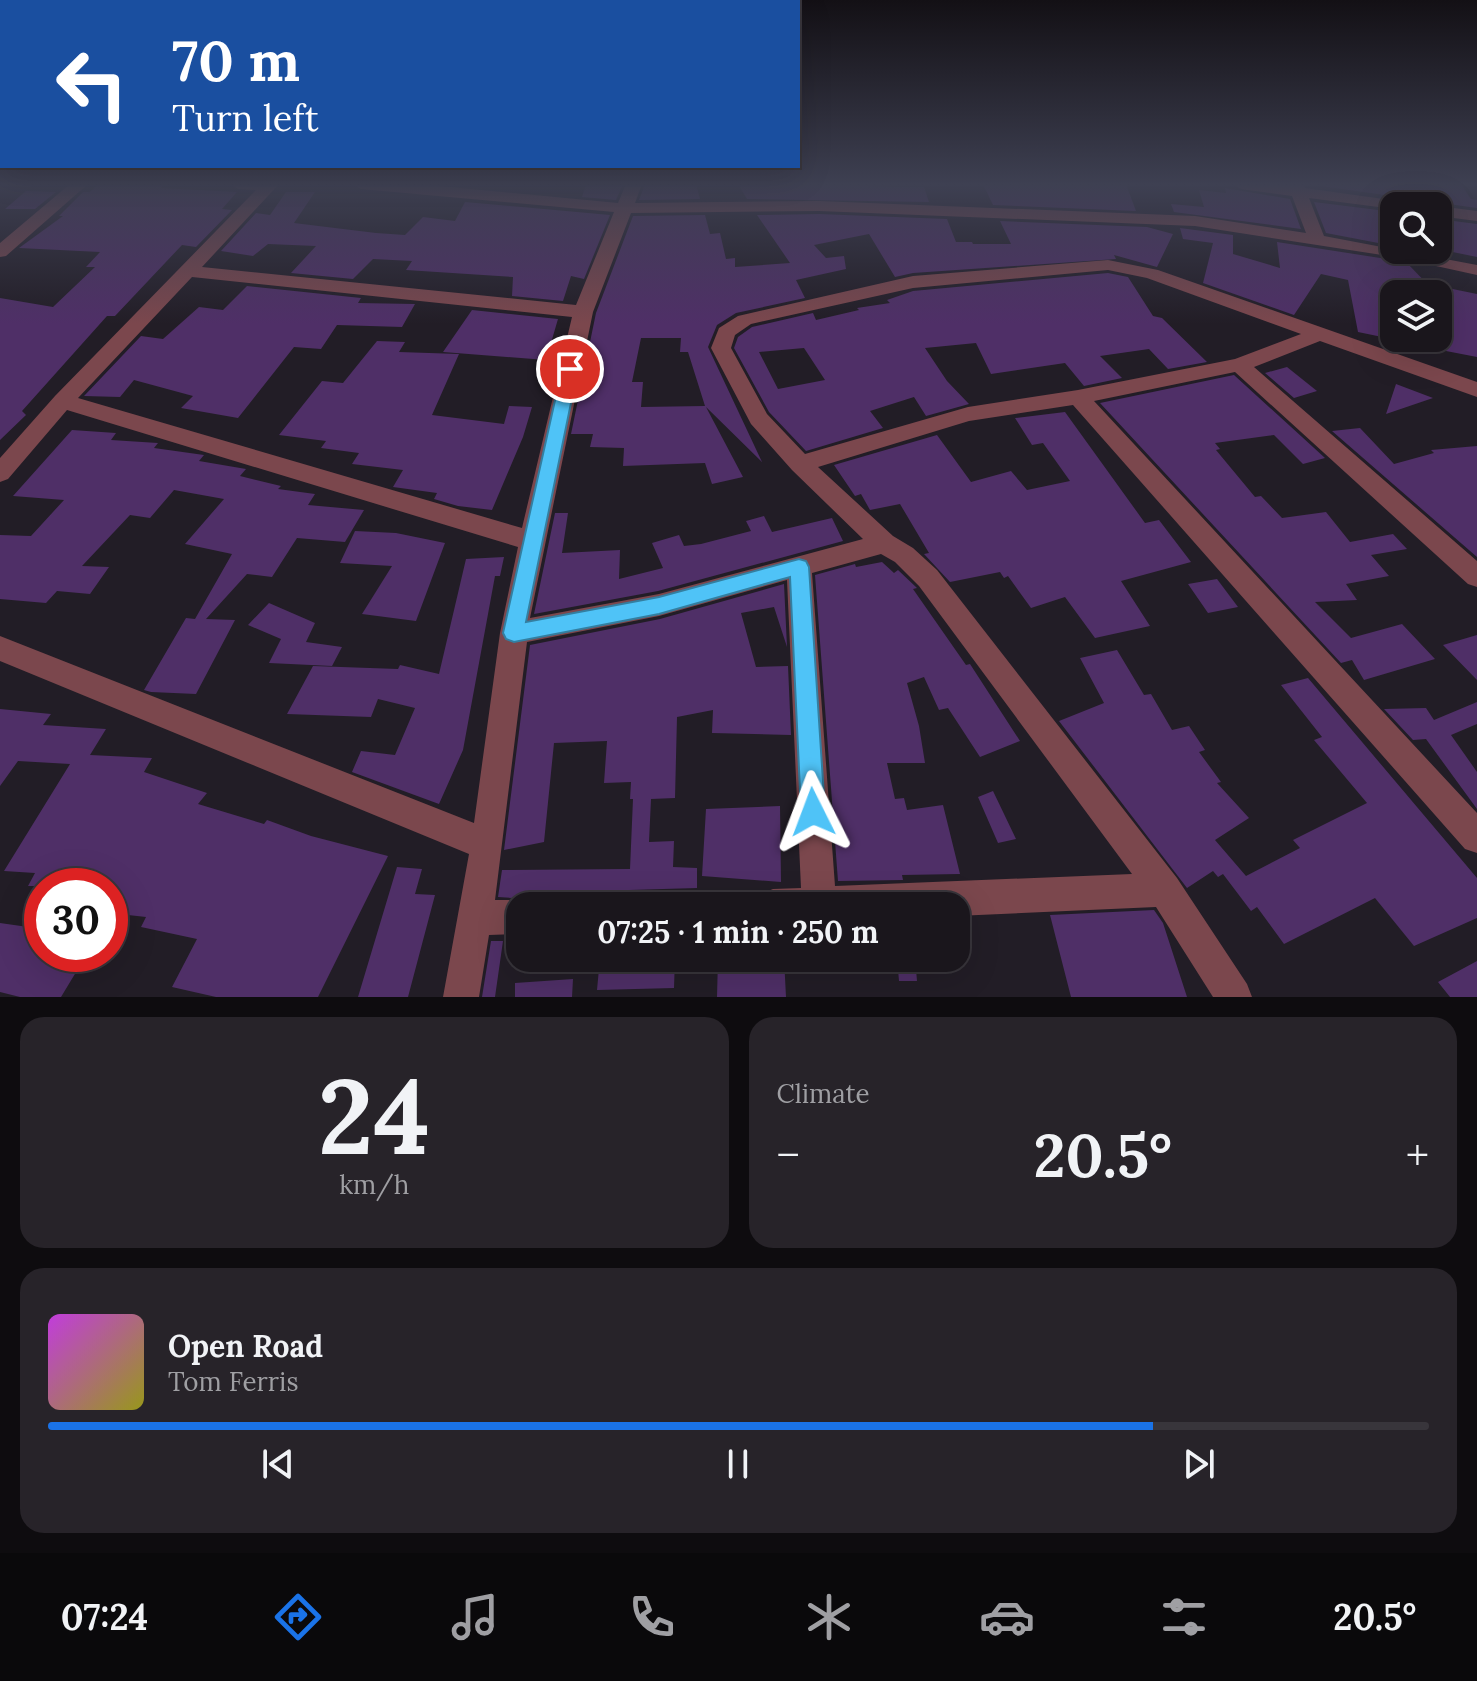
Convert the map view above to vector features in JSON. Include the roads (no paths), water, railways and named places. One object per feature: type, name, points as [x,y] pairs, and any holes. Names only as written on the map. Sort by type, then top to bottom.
[{"type":"street","points":[[0,252],[25,231]]},
{"type":"street","points":[[0,473],[63,401],[227,231]]},
{"type":"street","points":[[461,997],[487,845],[514,633],[532,541],[583,312],[615,231]]},
{"type":"street","points":[[1263,231],[1477,270]]},
{"type":"street","points":[[1313,231],[1316,238]]},
{"type":"street","points":[[1234,997],[1165,890],[928,578],[904,555],[884,543],[800,464],[759,419],[721,348],[726,332],[745,320],[913,282],[1108,265],[1152,274],[1477,390]]},
{"type":"street","points":[[188,271],[583,312]]},
{"type":"street","points":[[800,464],[968,414],[1078,397],[1239,365],[1323,333]]},
{"type":"street","points":[[1239,365],[1477,576]]},
{"type":"street","points":[[1078,397],[1477,837]]},
{"type":"street","points":[[63,401],[532,541]]},
{"type":"street","points":[[514,633],[659,605],[884,543]]},
{"type":"street","points":[[799,567],[818,892]]},
{"type":"street","points":[[0,648],[487,845]]},
{"type":"street","points":[[970,898],[1165,890]]},
{"type":"street","points":[[476,918],[506,917]]}]
